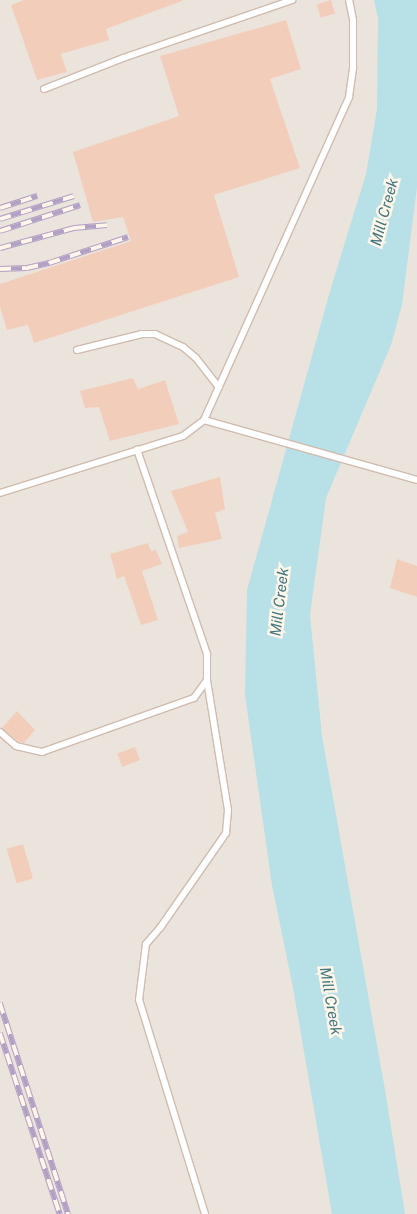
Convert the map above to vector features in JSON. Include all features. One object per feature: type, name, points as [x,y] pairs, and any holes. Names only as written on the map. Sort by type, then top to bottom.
[{"type":"lane","points":[[44,90],[123,58],[292,0]]},
{"type":"lane","points":[[0,493],[182,436],[204,420],[349,96],[353,67],[353,20],[349,0]]},
{"type":"lane","points":[[77,350],[142,334],[155,334],[183,347],[196,358],[219,387]]},
{"type":"lane","points":[[204,420],[252,436],[417,480]]},
{"type":"lane","points":[[137,450],[207,654],[207,680],[228,810],[226,833],[160,928],[146,944],[139,1000],[205,1214]]},
{"type":"lane","points":[[0,732],[16,746],[42,752],[194,698],[207,680]]},
{"type":"shaded area","points":[[0,0],[417,0],[417,1214],[0,1214]]},
{"type":"water","name":"Mill Creek","points":[[374,0],[417,0],[417,187],[402,305],[391,345],[326,498],[310,615],[322,736],[385,1090],[405,1214],[332,1214],[293,988],[272,885],[245,695],[247,590],[330,291],[366,174],[377,109],[378,18]]},
{"type":"building","points":[[24,0],[182,1],[106,29],[109,40],[61,54],[67,72],[37,80],[11,5]]},
{"type":"building","points":[[331,0],[335,13],[321,18],[317,4]]},
{"type":"building","points":[[286,20],[301,69],[270,79],[300,168],[214,195],[239,277],[34,343],[28,325],[7,330],[0,307],[0,284],[131,241],[123,217],[93,222],[73,152],[179,116],[160,56]]},
{"type":"building","points":[[133,378],[138,389],[165,380],[179,424],[110,441],[99,407],[85,408],[80,391]]},
{"type":"building","points":[[220,477],[225,509],[215,513],[222,539],[179,548],[177,536],[188,532],[171,491]]},
{"type":"building","points":[[148,543],[151,551],[156,550],[162,564],[142,571],[158,620],[141,625],[124,576],[117,579],[110,554]]},
{"type":"building","points":[[397,559],[417,566],[417,597],[390,588]]},
{"type":"building","points":[[17,711],[35,730],[24,743],[18,741],[2,728]]},
{"type":"building","points":[[135,747],[140,760],[122,767],[117,754]]},
{"type":"building","points":[[23,844],[33,879],[17,883],[7,849]]},
{"type":"railway","points":[[0,208],[37,196]]},
{"type":"railway","points":[[0,219],[74,196]]},
{"type":"railway","points":[[0,231],[80,205]]},
{"type":"railway","points":[[0,248],[74,228],[107,225]]},
{"type":"railway","points":[[0,269],[27,268],[49,263],[128,237]]},
{"type":"railway","points":[[0,1003],[68,1214]]},
{"type":"railway","points":[[0,1033],[60,1214]]}]
